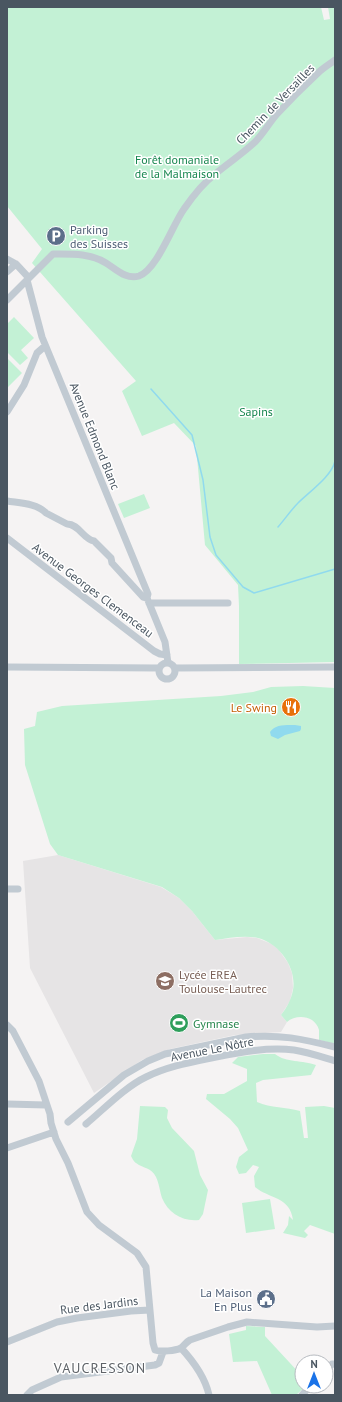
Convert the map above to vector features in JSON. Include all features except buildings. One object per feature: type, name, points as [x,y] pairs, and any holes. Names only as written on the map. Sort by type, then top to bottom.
[{"type":"street","name":"Chemin de Versailles","points":[[28,279],[53,254],[78,254],[92,257],[105,262],[120,273],[130,276],[138,276],[144,273],[154,261],[180,214],[193,196],[213,175],[245,152],[276,115],[319,72],[335,60]]},
{"type":"street","points":[[7,259],[16,264],[28,279],[7,300]]},
{"type":"street","points":[[7,272],[16,264]]},
{"type":"street","name":"Avenue Edmond Blanc","points":[[28,279],[38,328],[148,594],[148,600],[165,642],[168,663]]},
{"type":"street","points":[[7,412],[24,386],[37,353],[41,348],[46,346]]},
{"type":"street","points":[[7,501],[21,502],[32,505],[44,510],[46,513],[81,531],[82,534],[94,541],[111,558],[112,563],[142,597],[148,600],[228,603]]},
{"type":"street","name":"Avenue Georges Clemenceau","points":[[7,538],[154,651],[167,655]]},
{"type":"street","points":[[126,578],[134,578],[139,574]]},
{"type":"street","points":[[7,667],[159,668],[165,663],[171,664],[176,668],[335,667]]},
{"type":"street","points":[[159,668],[160,675],[166,679],[173,678],[176,668]]},
{"type":"street","points":[[7,889],[18,889]]},
{"type":"street","points":[[7,1025],[14,1032],[39,1081],[50,1114],[54,1132],[87,1212],[99,1225],[137,1253],[146,1267],[155,1350],[163,1352],[181,1348],[190,1340],[247,1322],[322,1327],[335,1326]]},
{"type":"street","name":"Avenue Le Nôtre","points":[[68,1122],[124,1075],[148,1061],[165,1054],[246,1037],[261,1036],[304,1039],[335,1047]]},
{"type":"street","name":"Avenue Le Nôtre","points":[[86,1124],[127,1090],[145,1078],[168,1068],[190,1062],[242,1052],[280,1050],[308,1052],[335,1061]]},
{"type":"street","points":[[7,1104],[46,1105]]},
{"type":"street","points":[[7,1148],[54,1132]]},
{"type":"street","name":"Rue des Jardins","points":[[7,1342],[57,1322],[131,1311],[150,1310]]},
{"type":"street","points":[[181,1348],[190,1357],[203,1377],[209,1395]]},
{"type":"street","points":[[27,1395],[32,1390],[61,1378],[155,1365],[159,1363],[163,1352]]},
{"type":"shaded area","name":"Lycée EREA Toulouse-Lautrec","points":[[58,855],[161,887],[179,898],[192,911],[215,940],[247,937],[257,938],[272,944],[279,950],[288,963],[292,973],[293,988],[290,1001],[281,1015],[287,1022],[281,1032],[235,1035],[170,1049],[142,1060],[94,1093],[30,968],[23,861]]},
{"type":"green space","name":"Forêt domaniale de la Malmaison","points":[[7,7],[321,7],[324,20],[330,19],[328,7],[335,7],[335,662],[239,664],[238,585],[205,545],[196,446],[174,423],[142,436],[122,391],[136,381],[32,263],[42,249],[7,206]]},
{"type":"green space","points":[[14,317],[34,338],[21,350],[28,358],[20,365],[7,352],[7,324]]},
{"type":"green space","points":[[7,358],[22,373],[7,388]]},
{"type":"green space","points":[[144,494],[150,508],[124,518],[118,504]]},
{"type":"green space","points":[[303,686],[335,688],[335,1044],[319,1040],[319,1030],[314,1021],[305,1017],[300,1017],[291,1019],[287,1022],[281,1015],[291,997],[294,982],[289,965],[285,958],[273,945],[253,937],[236,937],[215,940],[192,911],[179,898],[162,887],[58,855],[50,844],[25,765],[24,729],[35,726],[37,712],[62,706],[221,696],[253,692],[271,687]]},
{"type":"green space","points":[[275,1054],[284,1059],[316,1065],[311,1075],[263,1080],[256,1083],[257,1102],[300,1111],[304,1138],[308,1138],[305,1107],[324,1106],[335,1108],[335,1234],[310,1225],[304,1231],[308,1235],[305,1238],[283,1233],[288,1225],[289,1216],[293,1220],[288,1206],[255,1187],[254,1176],[259,1167],[253,1165],[246,1173],[239,1174],[236,1167],[239,1157],[248,1150],[238,1128],[230,1119],[206,1099],[207,1094],[224,1094],[247,1081],[247,1069],[232,1063],[238,1057]]},
{"type":"green space","points":[[140,1106],[165,1107],[168,1110],[167,1118],[172,1128],[194,1151],[200,1175],[208,1190],[203,1214],[199,1220],[187,1220],[172,1212],[162,1198],[158,1182],[154,1174],[150,1170],[139,1165],[131,1157],[137,1139]]},
{"type":"green space","points":[[270,1199],[275,1229],[246,1233],[242,1203]]},
{"type":"green space","points":[[246,1326],[265,1327],[265,1336],[294,1367],[294,1394],[297,1394],[296,1395],[272,1395],[257,1361],[233,1362],[229,1334],[246,1330]]},
{"type":"water","points":[[281,726],[301,726],[300,731],[285,735],[278,739],[271,736],[270,732],[272,729]]},
{"type":"waterway","points":[[151,389],[192,435],[203,480],[210,537],[216,555],[243,587],[254,593],[335,569]]},
{"type":"waterway","points":[[278,527],[298,503],[320,484],[330,472],[335,461]]},
{"type":"place","name":"Parking des Suisses","points":[[56,236]]},
{"type":"place","name":"Le Swing","points":[[291,707]]},
{"type":"place","name":"Lycée EREA Toulouse-Lautrec","points":[[165,981]]},
{"type":"place","name":"Gymnase","points":[[179,1023]]},
{"type":"place","name":"La Maison En Plus","points":[[266,1299]]},
{"type":"district","name":"VAUCRESSON","points":[[100,1368]]},
{"type":"park label","name":"Sapins","points":[[256,411]]}]
